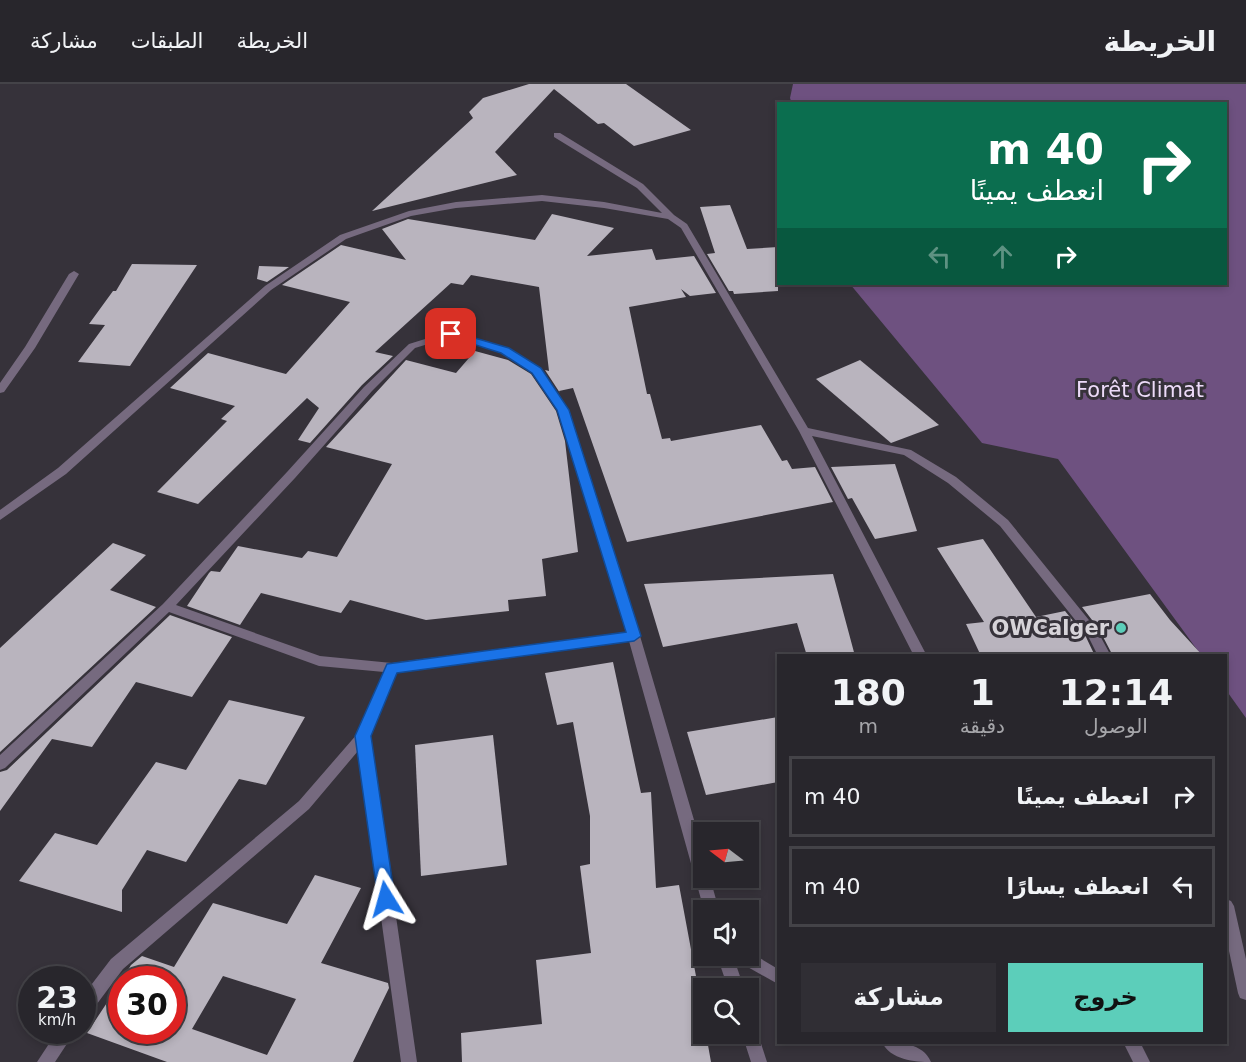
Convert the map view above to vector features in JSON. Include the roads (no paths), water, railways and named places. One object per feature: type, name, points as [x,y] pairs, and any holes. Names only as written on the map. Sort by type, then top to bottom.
[{"type":"street","points":[[557,135],[640,186],[684,226],[804,430],[920,654]]},
{"type":"street","points":[[0,516],[62,471],[268,288],[343,237],[409,214],[456,205],[542,198],[604,205],[672,217]]},
{"type":"street","points":[[0,390],[30,348],[74,274]]},
{"type":"street","points":[[0,764],[167,607],[368,389],[412,346],[451,334],[505,351],[537,370],[563,410],[634,636],[708,900]]},
{"type":"street","points":[[804,430],[907,452],[952,480],[1004,523],[1094,633],[1105,654]]},
{"type":"street","points":[[167,607],[319,661],[392,668],[634,636]]},
{"type":"street","points":[[96,992],[117,964],[304,805],[363,736],[392,668]]},
{"type":"street","points":[[363,736],[409,1062]]},
{"type":"street","points":[[1227,910],[1246,993]]},
{"type":"street","points":[[759,965],[777,975]]},
{"type":"street","points":[[45,1062],[58,1044]]},
{"type":"street","points":[[753,1044],[759,1062]]},
{"type":"street","points":[[893,1044],[923,1062]]},
{"type":"street","points":[[1132,1044],[1142,1062]]},
{"type":"place","name":"OWCalger","points":[[1121,628]]},
{"type":"park label","name":"Forêt Climat","points":[[1140,390]]}]
